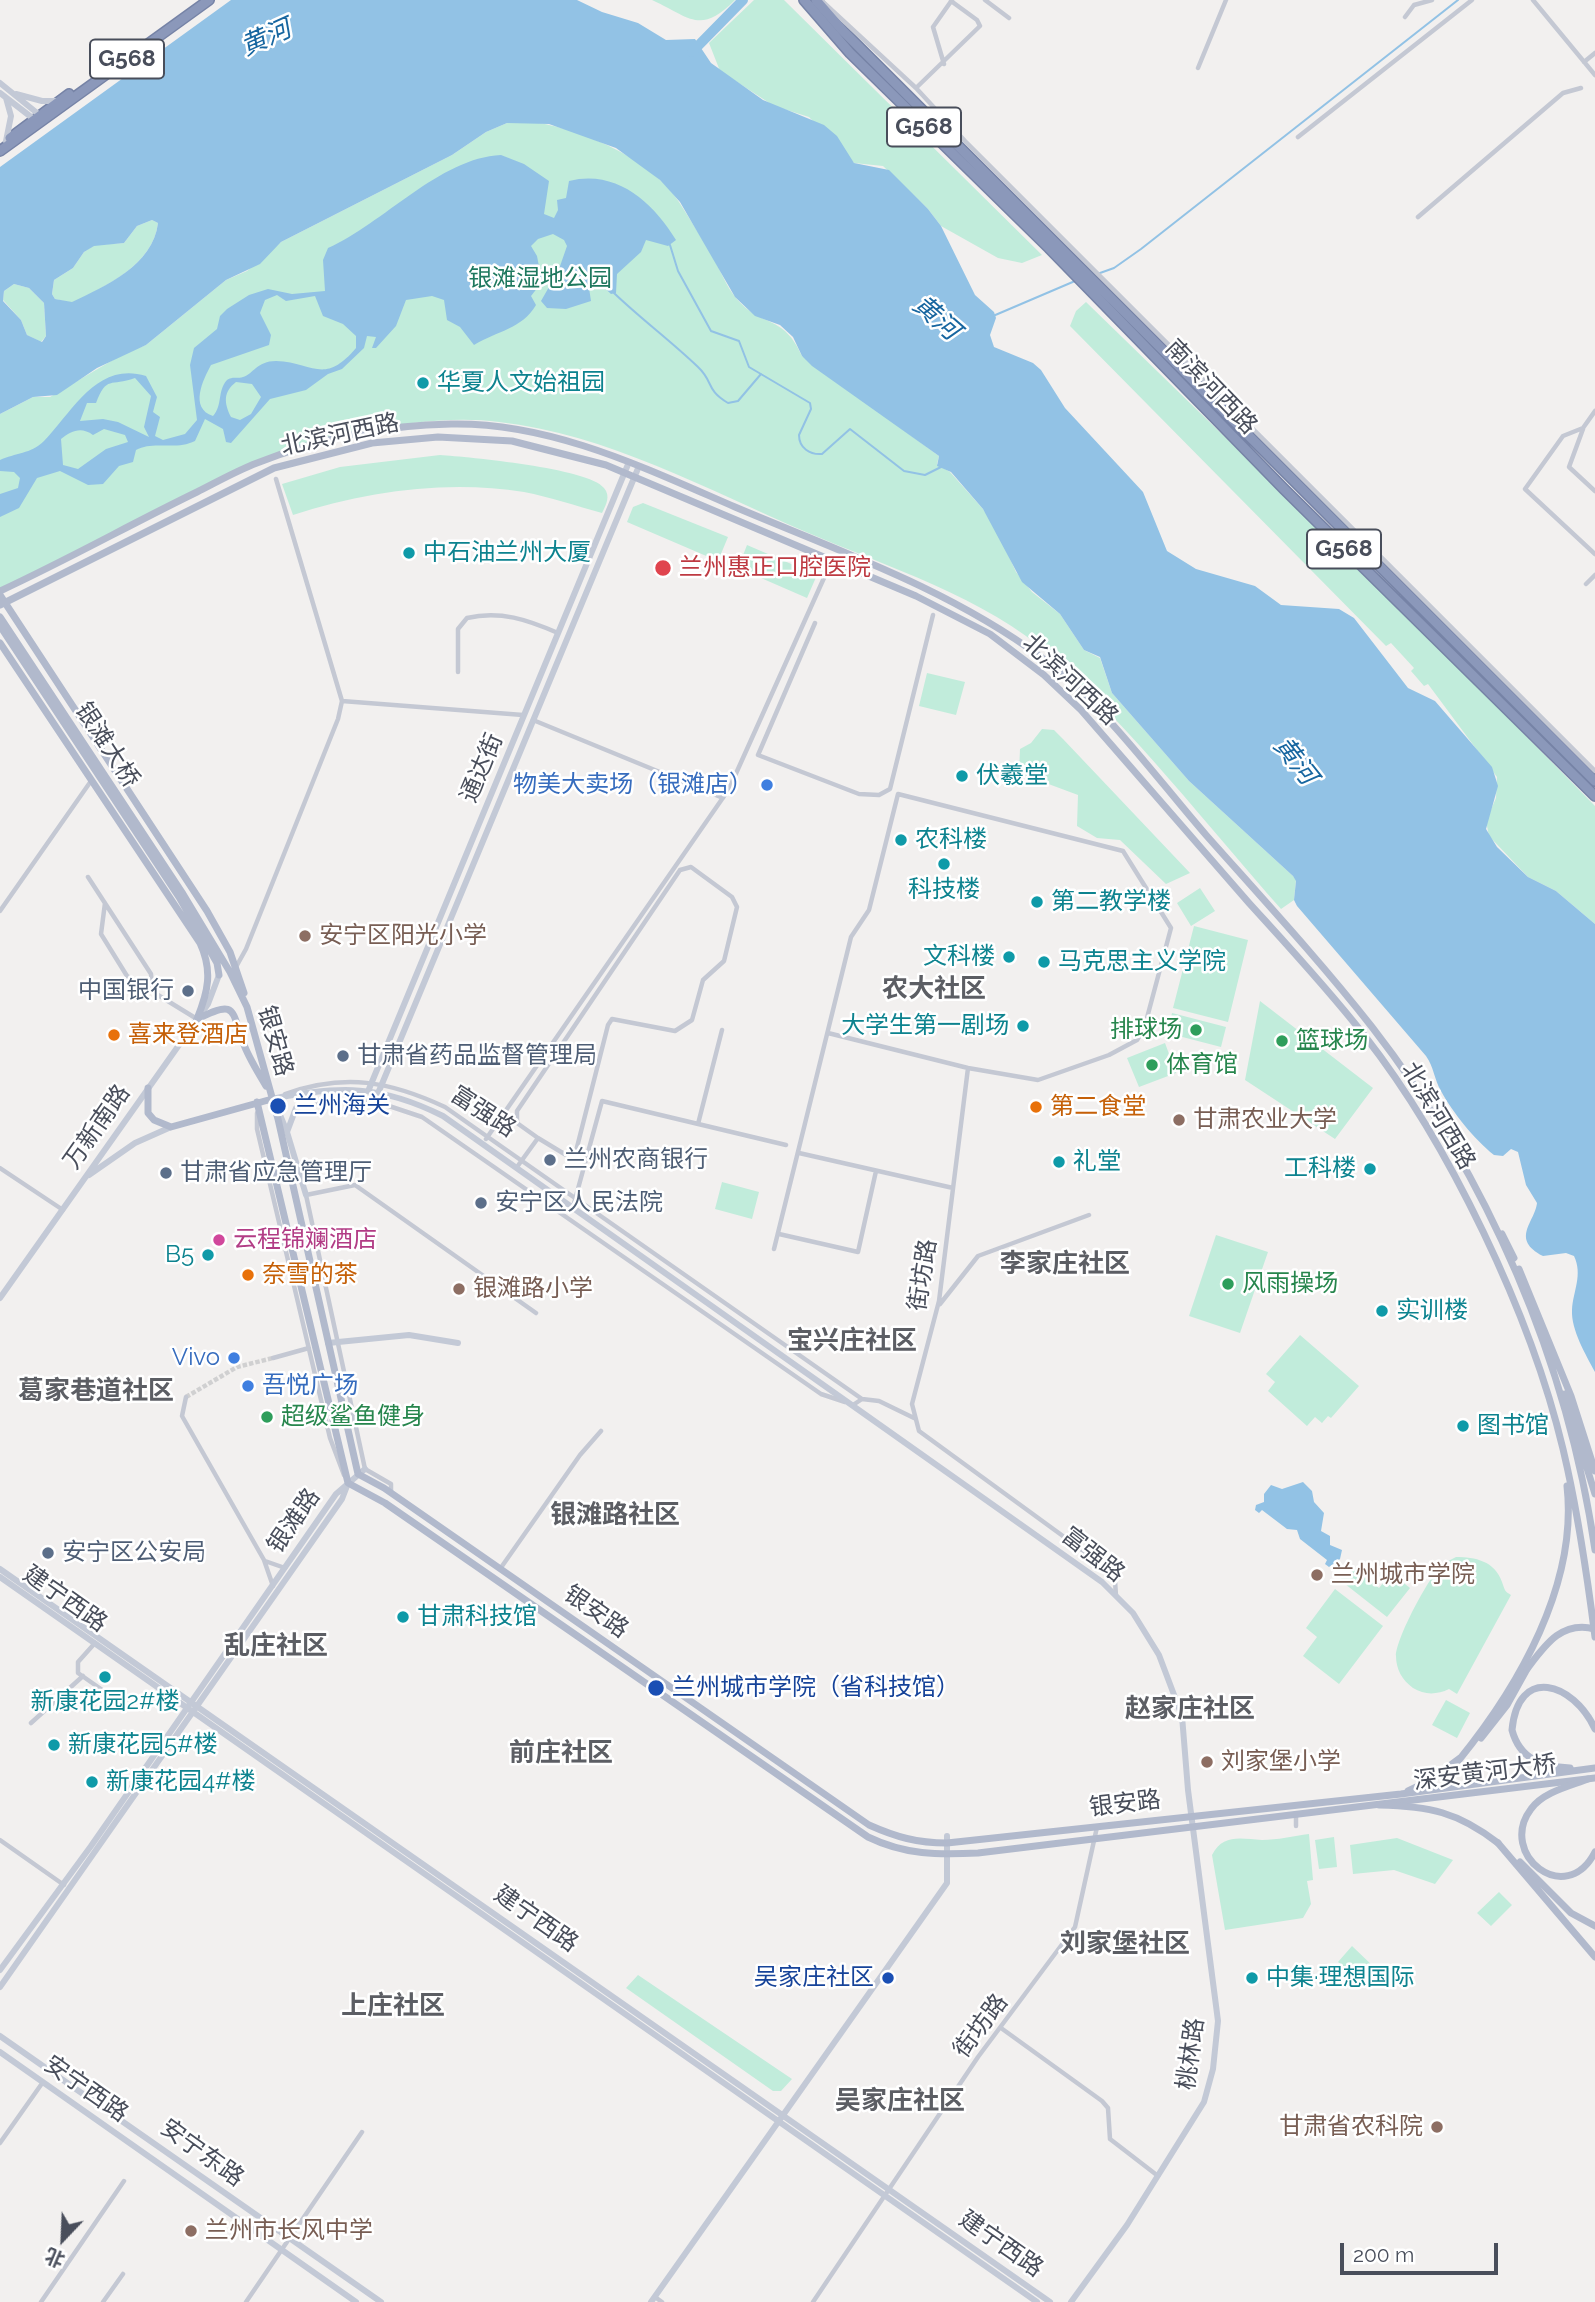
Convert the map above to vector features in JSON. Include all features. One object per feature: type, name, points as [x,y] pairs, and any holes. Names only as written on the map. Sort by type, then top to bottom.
[{"type":"highway","name":"G568","points":[[0,151],[58,101],[202,0]]},
{"type":"highway","name":"G568","points":[[3,143],[209,0]]},
{"type":"highway","name":"南滨河西路","points":[[804,0],[850,54],[1056,242]]},
{"type":"highway","name":"南滨河西路","points":[[818,0],[843,31],[1553,733],[1595,781]]},
{"type":"highway","name":"南滨河西路","points":[[1105,292],[1284,489],[1595,796]]},
{"type":"main road","points":[[0,83],[11,116],[3,143]]},
{"type":"main road","points":[[6,95],[58,101]]},
{"type":"main road","points":[[6,95],[39,119]]},
{"type":"main road","name":"北滨河西路","points":[[0,593],[257,463],[357,432],[453,424],[513,429],[570,442],[629,462],[939,594],[995,625],[1045,660],[1091,702],[1374,1030],[1476,1189],[1512,1264],[1546,1353],[1569,1425],[1595,1550]]},
{"type":"main road","name":"北滨河西路","points":[[2,604],[274,468],[361,445],[438,437],[512,441],[565,453],[625,473],[916,596],[995,638],[1044,675],[1081,710],[1365,1036],[1409,1102],[1465,1200],[1500,1271],[1536,1357],[1563,1447],[1581,1531],[1595,1637]]},
{"type":"main road","name":"通达街","points":[[629,462],[372,1082],[374,1090],[382,1083],[639,466]]},
{"type":"main road","points":[[0,593],[2,604],[207,911],[236,967],[247,1007]]},
{"type":"main road","name":"银滩大桥","points":[[0,617],[181,896]]},
{"type":"main road","name":"银滩大桥","points":[[0,626],[181,896]]},
{"type":"main road","points":[[0,643],[206,955],[208,987],[197,1019]]},
{"type":"main road","points":[[181,896],[217,963],[219,975]]},
{"type":"main road","name":"银安路","points":[[181,896],[230,972],[247,1007],[272,1099],[328,1343],[362,1472],[869,1825],[897,1837],[922,1843],[1401,1794]]},
{"type":"main road","points":[[1262,917],[1272,909]]},
{"type":"main road","name":"万新南路","points":[[0,1298],[208,1004],[219,975]]},
{"type":"main road","points":[[197,1019],[219,1008],[231,1010],[236,1016],[243,1044],[287,1132],[306,1195]]},
{"type":"main road","points":[[148,1088],[148,1113],[154,1120],[171,1127]]},
{"type":"main road","name":"富强路","points":[[272,1099],[332,1088],[374,1090],[443,1116],[485,1140],[517,1167],[1102,1582],[1133,1614],[1160,1655],[1182,1716],[1192,1814]]},
{"type":"main road","points":[[85,1178],[135,1143],[171,1127],[272,1099]]},
{"type":"main road","name":"银安路","points":[[257,1102],[348,1483],[396,1510],[868,1837],[907,1852],[948,1855],[1379,1805]]},
{"type":"main road","points":[[287,1132],[296,1108],[307,1104]]},
{"type":"main road","points":[[1476,1189],[1513,1256],[1571,1396],[1595,1471]]},
{"type":"main road","points":[[328,1343],[409,1335],[458,1343]]},
{"type":"main road","points":[[1536,1357],[1546,1353]]},
{"type":"main road","points":[[1549,1362],[1565,1397],[1595,1494]]},
{"type":"main road","points":[[1459,1760],[1477,1737],[1522,1665],[1552,1600],[1569,1534],[1563,1447]]},
{"type":"main road","points":[[348,1483],[362,1472]]},
{"type":"main road","name":"银滩路","points":[[196,1704],[272,1586],[336,1493],[348,1483]]},
{"type":"main road","name":"银滩路","points":[[196,1704],[342,1499],[348,1483]]},
{"type":"main road","name":"建宁西路","points":[[0,1569],[196,1704],[780,2119]]},
{"type":"main road","name":"建宁西路","points":[[0,1577],[780,2119],[1050,2302]]},
{"type":"main road","points":[[1401,1794],[1429,1781],[1459,1760],[1489,1728],[1527,1669],[1552,1638],[1573,1628],[1595,1629]]},
{"type":"main road","points":[[1592,1768],[1549,1767],[1534,1762],[1522,1752],[1513,1735],[1513,1721],[1520,1701],[1538,1688],[1549,1687],[1564,1690],[1586,1710],[1595,1729]]},
{"type":"main road","points":[[0,1987],[65,1886],[187,1708],[196,1704]]},
{"type":"main road","points":[[0,1970],[194,1713],[196,1704]]},
{"type":"main road","name":"深安黄河大桥","points":[[1401,1794],[1592,1768]]},
{"type":"main road","points":[[1592,1779],[1545,1797],[1531,1807],[1523,1822],[1521,1838],[1526,1855],[1536,1868],[1551,1876],[1575,1874],[1587,1866],[1595,1852]]},
{"type":"main road","name":"深安黄河大桥","points":[[1379,1805],[1592,1779]]},
{"type":"main road","points":[[1379,1805],[1439,1810],[1480,1829],[1571,1913],[1595,1926]]},
{"type":"main road","name":"桃林路","points":[[1071,2302],[1158,2176],[1204,2102],[1213,2068],[1218,2021],[1192,1814]]},
{"type":"main road","points":[[653,2299],[947,1883],[947,1840]]},
{"type":"main road","points":[[1498,1843],[1595,1957]]},
{"type":"main road","name":"安宁东路","points":[[0,2036],[381,2302]]},
{"type":"main road","name":"安宁西路","points":[[0,2052],[356,2302]]},
{"type":"main road","name":"建宁西路","points":[[887,2192],[1037,2302]]},
{"type":"street","name":"南滨河西路","points":[[818,0],[916,88],[1056,242]]},
{"type":"street","points":[[985,0],[1009,18]]},
{"type":"street","points":[[1198,68],[1226,0]]},
{"type":"street","points":[[1405,17],[1414,5],[1432,0]]},
{"type":"street","points":[[1298,137],[1472,0]]},
{"type":"street","points":[[1533,0],[1595,75]]},
{"type":"street","points":[[916,88],[944,64],[980,26],[977,20],[951,1],[933,27],[944,64]]},
{"type":"street","points":[[1584,62],[1595,53]]},
{"type":"street","points":[[1418,217],[1563,93],[1581,88]]},
{"type":"street","points":[[1595,411],[1583,428],[1569,467],[1595,491]]},
{"type":"street","points":[[1583,428],[1563,436],[1525,489],[1595,554]]},
{"type":"street","points":[[236,967],[246,949],[333,732],[342,701],[276,478]]},
{"type":"street","points":[[485,1140],[739,771],[828,569]]},
{"type":"street","points":[[1586,584],[1595,575]]},
{"type":"street","points":[[458,672],[458,629],[467,618],[505,615],[523,618],[558,633]]},
{"type":"street","points":[[815,623],[758,755],[859,794],[873,796],[890,789],[933,615]]},
{"type":"street","points":[[342,701],[524,715]]},
{"type":"street","points":[[533,720],[723,797]]},
{"type":"street","name":"南滨河西路","points":[[1553,733],[1595,771]]},
{"type":"street","points":[[1542,744],[1553,733]]},
{"type":"street","points":[[0,911],[91,780]]},
{"type":"street","points":[[774,1249],[851,937],[869,911],[898,794],[1123,850],[1171,928],[1144,1030],[1137,1040],[1110,1055],[1038,1080],[968,1068],[828,1033]]},
{"type":"street","points":[[691,867],[732,897],[737,906],[724,961],[703,980],[692,1020],[676,1031],[612,1019],[608,1025],[575,1154],[571,1157],[565,1156],[538,1138],[517,1123],[517,1111],[680,870],[691,867]]},
{"type":"street","points":[[88,877],[151,974],[152,990]]},
{"type":"street","points":[[105,903],[101,934],[127,976],[197,1019]]},
{"type":"street","points":[[698,1124],[722,1030]]},
{"type":"street","name":"街坊路","points":[[914,1418],[912,1404],[938,1307],[968,1068]]},
{"type":"street","name":"富强路","points":[[272,1099],[304,1088],[372,1082],[382,1083],[445,1107],[485,1140],[522,1160],[862,1399],[879,1401],[914,1418]]},
{"type":"street","points":[[307,1104],[371,1100],[374,1090]]},
{"type":"street","name":"富强路","points":[[371,1100],[422,1117],[444,1130],[821,1394],[854,1405]]},
{"type":"street","points":[[573,1207],[602,1101],[786,1145]]},
{"type":"street","points":[[257,1102],[257,1129],[309,1348],[338,1465],[348,1483]]},
{"type":"street","points":[[517,1167],[538,1138]]},
{"type":"street","points":[[799,1153],[953,1188]]},
{"type":"street","points":[[0,1168],[63,1210]]},
{"type":"street","points":[[779,1234],[858,1252],[876,1171]]},
{"type":"street","points":[[362,1472],[339,1341],[306,1195],[355,1185],[536,1314]]},
{"type":"street","points":[[938,1307],[978,1256],[1089,1215]]},
{"type":"street","points":[[273,1358],[309,1348]]},
{"type":"street","points":[[186,1397],[182,1416],[264,1560],[272,1586]]},
{"type":"street","points":[[854,1405],[862,1399]]},
{"type":"street","points":[[914,1418],[919,1431],[1104,1566],[1115,1581],[1116,1596]]},
{"type":"street","points":[[500,1569],[580,1455],[601,1431]]},
{"type":"street","points":[[264,1560],[285,1568]]},
{"type":"street","points":[[95,1643],[78,1662],[78,1673],[118,1701]]},
{"type":"street","points":[[31,1723],[83,1676]]},
{"type":"street","points":[[1296,1814],[1296,1826]]},
{"type":"street","name":"街坊路","points":[[813,2302],[1001,2028],[1075,1927],[1097,1827]]},
{"type":"street","points":[[0,1840],[65,1886]]},
{"type":"street","points":[[1001,2028],[1102,2101],[1108,2108],[1110,2139],[1158,2176]]},
{"type":"street","points":[[0,2143],[43,2082]]},
{"type":"street","points":[[246,2302],[362,2132]]},
{"type":"street","points":[[41,2302],[124,2181]]},
{"type":"street","points":[[103,2302],[123,2274]]},
{"type":"street","points":[[653,2299],[662,2302]]},
{"type":"green space","points":[[652,0],[735,0],[713,17],[695,20]]},
{"type":"green space","points":[[754,0],[784,0],[1042,255],[1022,263],[998,258],[941,226],[928,209],[883,166],[854,163],[809,117],[774,106],[720,71],[709,43]]},
{"type":"green space","name":"银滩湿地公园","points":[[532,122],[551,125],[592,139],[633,159],[651,172],[667,186],[679,202],[730,289],[746,308],[780,327],[795,342],[802,356],[939,456],[937,464],[950,472],[996,528],[1016,572],[1032,592],[1060,614],[1084,650],[1100,658],[1112,693],[1189,781],[1293,876],[1296,880],[1294,900],[1281,909],[1169,779],[1082,685],[1025,635],[997,617],[934,585],[656,466],[579,438],[539,428],[482,420],[429,421],[333,438],[232,476],[0,592],[0,414],[33,397],[50,397],[123,354],[146,345],[226,280],[247,271],[281,242],[452,155],[486,132],[507,123]]},
{"type":"green space","points":[[152,220],[158,223],[154,238],[138,262],[126,272],[72,303],[55,299],[52,294],[54,280],[73,268],[84,252],[94,245],[124,243],[137,226]]},
{"type":"green space","points":[[14,284],[29,288],[44,303],[46,336],[41,342],[27,335],[21,320],[3,300],[4,291]]},
{"type":"green space","points":[[1086,302],[1374,582],[1595,806],[1595,924],[1556,891],[1528,877],[1489,836],[1486,821],[1496,798],[1497,777],[1428,684],[1424,686],[1411,671],[1414,668],[1391,643],[1386,646],[1070,326],[1076,311]]},
{"type":"green space","points":[[440,455],[527,465],[576,475],[594,481],[604,488],[607,494],[606,504],[602,513],[524,492],[466,487],[437,488],[378,494],[293,515],[282,484],[340,467]]},
{"type":"green space","points":[[643,503],[728,537],[718,561],[627,522],[633,507]]},
{"type":"green space","points":[[747,545],[817,575],[807,598],[738,568]]},
{"type":"green space","points":[[927,673],[965,682],[956,715],[919,706]]},
{"type":"green space","points":[[1042,729],[1054,730],[1190,873],[1166,884],[1120,840],[1097,838],[1077,826],[1078,795],[1019,773],[1020,749],[1031,743]]},
{"type":"green space","points":[[1200,888],[1215,911],[1191,926],[1177,903]]},
{"type":"green space","points":[[1194,926],[1248,940],[1228,1022],[1173,1008]]},
{"type":"green space","name":"篮球场","points":[[1260,1001],[1373,1088],[1335,1139],[1245,1080]]},
{"type":"green space","name":"排球场","points":[[1172,1013],[1226,1027],[1221,1047],[1167,1033]]},
{"type":"green space","name":"体育馆","points":[[1165,1043],[1176,1073],[1139,1087],[1127,1058]]},
{"type":"green space","points":[[722,1182],[759,1192],[752,1219],[715,1209]]},
{"type":"green space","name":"风雨操场","points":[[1216,1235],[1268,1252],[1240,1333],[1189,1316]]},
{"type":"green space","points":[[1300,1335],[1359,1386],[1331,1418],[1328,1416],[1322,1423],[1315,1417],[1307,1426],[1268,1391],[1275,1382],[1266,1374]]},
{"type":"green space","points":[[1456,1557],[1477,1559],[1495,1569],[1506,1591],[1511,1595],[1457,1694],[1449,1689],[1426,1693],[1413,1688],[1400,1674],[1396,1661],[1397,1648],[1429,1582],[1442,1565]]},
{"type":"green space","points":[[1352,1566],[1379,1588],[1391,1573],[1410,1588],[1387,1617],[1340,1580]]},
{"type":"green space","points":[[1335,1589],[1383,1626],[1339,1684],[1303,1656],[1317,1637],[1306,1628]]},
{"type":"green space","points":[[1446,1700],[1470,1713],[1457,1738],[1432,1725]]},
{"type":"green space","points":[[1309,1834],[1313,1880],[1307,1881],[1311,1904],[1303,1918],[1225,1930],[1212,1855],[1216,1848],[1227,1840],[1268,1840]]},
{"type":"green space","points":[[1334,1837],[1337,1867],[1319,1869],[1315,1840]]},
{"type":"green space","points":[[1397,1838],[1453,1860],[1435,1884],[1394,1870],[1353,1874],[1350,1845]]},
{"type":"green space","points":[[1499,1892],[1512,1905],[1491,1926],[1477,1913]]},
{"type":"green space","points":[[1352,1946],[1375,1968],[1363,1982],[1338,1962]]},
{"type":"green space","points":[[638,1975],[792,2079],[781,2091],[773,2091],[626,1988]]},
{"type":"water","name":"黄河","points":[[231,0],[577,0],[602,12],[638,23],[666,40],[695,39],[711,63],[763,100],[824,125],[837,136],[854,163],[889,170],[941,226],[975,295],[994,312],[996,318],[990,335],[994,347],[1033,363],[1041,370],[1065,408],[1143,492],[1167,551],[1196,569],[1255,586],[1281,605],[1339,609],[1354,618],[1408,688],[1435,701],[1492,767],[1498,786],[1486,829],[1497,847],[1528,877],[1556,891],[1595,924],[1595,1372],[1572,1318],[1578,1276],[1574,1256],[1566,1253],[1543,1256],[1528,1243],[1527,1230],[1537,1203],[1526,1185],[1518,1152],[1511,1149],[1503,1156],[1494,1155],[1465,1125],[1441,1091],[1426,1056],[1297,906],[1294,900],[1296,881],[1293,876],[1189,781],[1112,693],[1100,657],[1084,650],[1060,614],[1022,582],[983,509],[951,472],[937,466],[939,456],[812,366],[802,356],[793,337],[780,325],[755,316],[735,297],[680,202],[660,180],[616,148],[549,124],[507,123],[486,132],[452,155],[281,242],[260,264],[226,280],[146,345],[97,368],[57,395],[33,397],[0,414],[0,167]],"holes":[[[152,220],[158,223],[154,238],[138,262],[126,272],[72,302],[55,299],[52,294],[54,280],[73,268],[84,252],[94,246],[124,243],[137,226]],[[14,284],[29,288],[44,303],[46,336],[42,342],[27,335],[21,320],[3,301],[4,291]]]},
{"type":"water","points":[[501,155],[524,164],[549,181],[544,214],[554,218],[558,210],[557,200],[566,198],[569,181],[602,180],[617,184],[644,201],[676,240],[668,246],[646,240],[641,252],[617,274],[616,293],[611,294],[595,279],[589,288],[591,301],[566,309],[547,308],[541,301],[553,280],[565,282],[559,269],[567,246],[564,240],[553,234],[538,239],[531,246],[537,256],[542,282],[531,296],[536,305],[524,319],[508,329],[474,345],[460,327],[447,320],[444,300],[432,296],[406,300],[396,326],[376,348],[372,348],[376,337],[367,336],[364,348],[342,369],[328,374],[306,390],[270,399],[231,443],[226,442],[223,429],[205,419],[195,441],[136,450],[133,462],[119,466],[103,484],[88,485],[60,471],[37,478],[19,508],[0,517],[0,494],[18,488],[20,478],[14,472],[0,471],[0,460],[39,445],[76,403],[100,382],[129,373],[146,376],[157,397],[153,412],[160,417],[155,436],[163,440],[185,434],[197,420],[190,365],[194,348],[217,329],[220,316],[227,309],[249,295],[268,289],[292,294],[325,291],[323,260],[328,248],[370,224],[434,179],[478,159]],"holes":[[[277,295],[286,301],[315,296],[323,316],[343,324],[356,336],[356,348],[345,360],[326,369],[276,361],[260,366],[241,378],[229,379],[224,384],[213,416],[201,407],[200,393],[205,378],[211,365],[269,345],[271,335],[260,313],[265,300]],[[135,378],[151,396],[144,427],[149,437],[118,422],[103,419],[80,421],[87,403],[96,403],[107,385]],[[236,382],[252,384],[261,397],[251,414],[240,420],[231,417],[227,407],[226,398]],[[104,429],[125,435],[128,442],[106,449],[78,469],[63,465],[61,439],[76,431],[93,435]]]},
{"type":"water","points":[[1303,1482],[1312,1491],[1314,1502],[1324,1513],[1321,1531],[1330,1536],[1330,1545],[1342,1550],[1340,1559],[1329,1567],[1325,1564],[1327,1560],[1300,1539],[1297,1530],[1287,1529],[1262,1510],[1259,1513],[1255,1510],[1256,1505],[1264,1502],[1264,1494],[1271,1485],[1282,1489]]},
{"type":"waterway","points":[[692,52],[743,0]]},
{"type":"waterway","points":[[1100,273],[1114,268],[1141,249],[1458,0]]},
{"type":"waterway","points":[[670,245],[678,271],[711,331],[739,341],[749,367],[810,403],[811,409],[799,435],[806,450],[822,454],[850,429],[904,471],[925,475],[941,467]]},
{"type":"waterway","points":[[993,316],[1075,281]]},
{"type":"waterway","points":[[614,293],[698,367],[716,394],[728,403],[738,401],[761,374]]},
{"type":"tunnel","points":[[186,1397],[237,1367],[273,1358]]},
{"type":"place","name":"华夏人文始祖园","points":[[423,383]]},
{"type":"place","name":"中石油兰州大厦","points":[[409,553]]},
{"type":"place","name":"兰州惠正口腔医院","points":[[663,568]]},
{"type":"place","name":"伏羲堂","points":[[962,776]]},
{"type":"place","name":"物美大卖场（银滩店）","points":[[767,785]]},
{"type":"place","name":"农科楼","points":[[901,840]]},
{"type":"place","name":"科技楼","points":[[944,864]]},
{"type":"place","name":"第二教学楼","points":[[1037,902]]},
{"type":"place","name":"安宁区阳光小学","points":[[305,936]]},
{"type":"place","name":"文科楼","points":[[1009,957]]},
{"type":"place","name":"马克思主义学院","points":[[1044,962]]},
{"type":"place","name":"中国银行","points":[[188,991]]},
{"type":"place","name":"大学生第一剧场","points":[[1023,1026]]},
{"type":"place","name":"排球场","points":[[1196,1030]]},
{"type":"place","name":"喜来登酒店","points":[[114,1035]]},
{"type":"place","name":"篮球场","points":[[1282,1041]]},
{"type":"place","name":"甘肃省药品监督管理局","points":[[343,1056]]},
{"type":"place","name":"体育馆","points":[[1152,1065]]},
{"type":"place","name":"兰州海关","points":[[278,1106]]},
{"type":"place","name":"第二食堂","points":[[1036,1107]]},
{"type":"place","name":"甘肃农业大学","points":[[1179,1120]]},
{"type":"place","name":"兰州农商银行","points":[[550,1160]]},
{"type":"place","name":"礼堂","points":[[1059,1162]]},
{"type":"place","name":"工科楼","points":[[1370,1169]]},
{"type":"place","name":"甘肃省应急管理厅","points":[[166,1173]]},
{"type":"place","name":"安宁区人民法院","points":[[481,1203]]},
{"type":"place","name":"云程锦斓酒店","points":[[219,1240]]},
{"type":"place","name":"B5","points":[[208,1255]]},
{"type":"place","name":"奈雪的茶","points":[[248,1275]]},
{"type":"place","name":"风雨操场","points":[[1228,1284]]},
{"type":"place","name":"银滩路小学","points":[[459,1289]]},
{"type":"place","name":"实训楼","points":[[1382,1311]]},
{"type":"place","name":"Vivo","points":[[234,1358]]},
{"type":"place","name":"吾悦广场","points":[[248,1386]]},
{"type":"place","name":"超级鲨鱼健身","points":[[267,1417]]},
{"type":"place","name":"图书馆","points":[[1463,1426]]},
{"type":"place","name":"安宁区公安局","points":[[48,1553]]},
{"type":"place","name":"兰州城市学院","points":[[1317,1575]]},
{"type":"place","name":"甘肃科技馆","points":[[403,1617]]},
{"type":"place","name":"新康花园2#楼","points":[[105,1677]]},
{"type":"place","name":"兰州城市学院（省科技馆）","points":[[656,1688]]},
{"type":"place","name":"新康花园5#楼","points":[[54,1745]]},
{"type":"place","name":"刘家堡小学","points":[[1207,1762]]},
{"type":"place","name":"新康花园4#楼","points":[[92,1782]]},
{"type":"place","name":"吴家庄社区","points":[[888,1978]]},
{"type":"place","name":"中集·理想国际","points":[[1252,1978]]},
{"type":"place","name":"甘肃省农科院","points":[[1437,2127]]},
{"type":"place","name":"兰州市长风中学","points":[[191,2231]]},
{"type":"district","name":"农大社区","points":[[934,989]]},
{"type":"district","name":"李家庄社区","points":[[1065,1264]]},
{"type":"district","name":"宝兴庄社区","points":[[852,1341]]},
{"type":"district","name":"葛家巷道社区","points":[[96,1391]]},
{"type":"district","name":"银滩路社区","points":[[615,1515]]},
{"type":"district","name":"乱庄社区","points":[[276,1646]]},
{"type":"district","name":"赵家庄社区","points":[[1190,1709]]},
{"type":"district","name":"前庄社区","points":[[561,1753]]},
{"type":"district","name":"刘家堡社区","points":[[1125,1944]]},
{"type":"district","name":"上庄社区","points":[[393,2006]]},
{"type":"district","name":"吴家庄社区","points":[[900,2101]]}]
